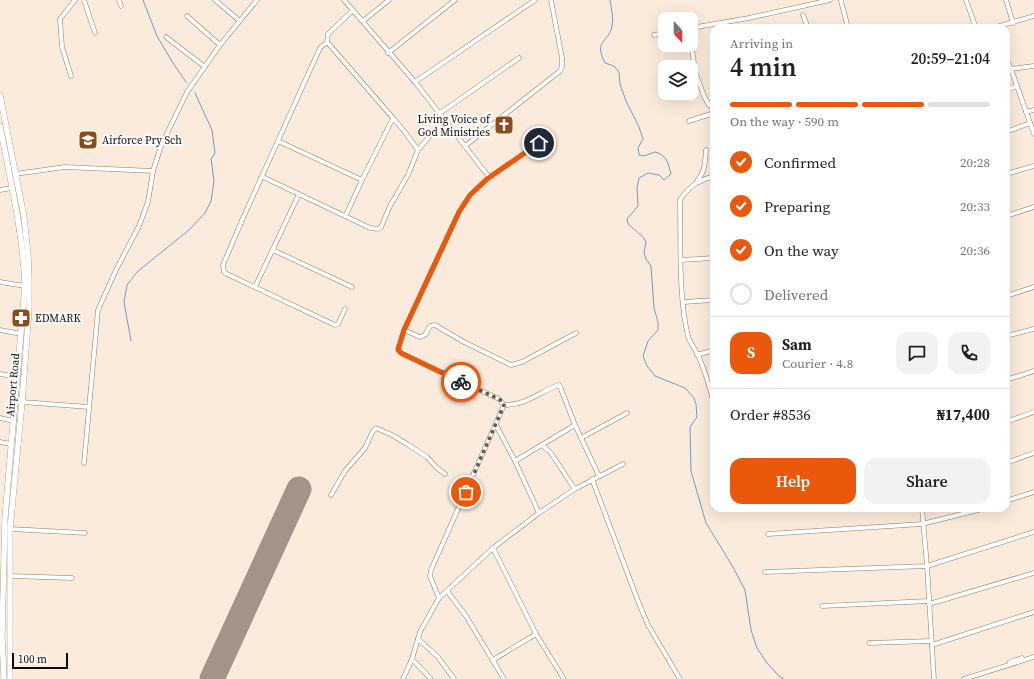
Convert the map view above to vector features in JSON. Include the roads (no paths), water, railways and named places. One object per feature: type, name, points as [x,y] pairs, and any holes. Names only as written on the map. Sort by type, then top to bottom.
[{"type":"main road","name":"Airport Road","points":[[0,95],[24,217],[29,262],[29,309],[10,528],[10,679]]},
{"type":"main road","name":"Airport Road","points":[[0,126],[19,224],[24,257],[25,286],[5,517],[2,580],[4,679]]},
{"type":"street","points":[[71,76],[62,47],[60,19],[75,0]]},
{"type":"street","points":[[84,0],[95,33]]},
{"type":"street","points":[[119,0],[121,6]]},
{"type":"street","points":[[215,0],[240,21]]},
{"type":"street","points":[[84,463],[98,310],[116,270],[139,226],[148,202],[153,171],[161,146],[187,92],[220,45],[257,0]]},
{"type":"street","points":[[344,0],[352,11],[363,21],[388,53],[415,82],[489,177]]},
{"type":"street","points":[[363,21],[389,0]]},
{"type":"street","points":[[388,53],[455,0]]},
{"type":"street","points":[[415,82],[535,0]]},
{"type":"street","points":[[465,146],[560,72],[562,67],[562,58],[551,0]]},
{"type":"street","points":[[714,24],[830,0]]},
{"type":"street","points":[[966,0],[975,24]]},
{"type":"street","points":[[1006,0],[1013,23]]},
{"type":"street","points":[[841,1],[847,24]]},
{"type":"street","points":[[344,309],[338,324],[335,325],[227,274],[224,272],[223,265],[320,48],[327,42],[328,34],[352,11]]},
{"type":"street","points":[[803,15],[806,24]]},
{"type":"street","points":[[187,16],[220,45]]},
{"type":"street","points":[[1009,24],[1034,16]]},
{"type":"street","points":[[698,27],[710,25]]},
{"type":"street","points":[[654,35],[658,34]]},
{"type":"street","points":[[166,37],[205,67]]},
{"type":"street","points":[[327,42],[404,131],[418,150]]},
{"type":"street","points":[[692,52],[694,69],[706,100],[710,106]]},
{"type":"street","points":[[440,113],[519,58]]},
{"type":"street","points":[[1010,65],[1034,134]]},
{"type":"street","points":[[1012,69],[1034,66]]},
{"type":"street","points":[[1010,89],[1017,86]]},
{"type":"street","points":[[1026,112],[1034,110]]},
{"type":"street","points":[[689,121],[710,114]]},
{"type":"street","points":[[346,216],[393,118]]},
{"type":"street","points":[[263,177],[370,228],[376,229],[381,227],[390,206],[408,175],[418,150],[444,119]]},
{"type":"street","points":[[1010,130],[1030,123]]},
{"type":"street","points":[[278,141],[362,180]]},
{"type":"street","points":[[504,405],[504,403],[499,399],[401,353],[398,350],[404,330],[459,212],[470,195],[489,177],[539,143]]},
{"type":"street","points":[[696,183],[705,168],[706,150]]},
{"type":"street","points":[[1010,173],[1034,166]]},
{"type":"street","points":[[15,174],[65,167],[153,171]]},
{"type":"street","points":[[710,178],[696,183],[686,190],[680,200],[681,260],[685,320],[689,338],[710,382]]},
{"type":"street","points":[[0,190],[11,188]]},
{"type":"street","points":[[255,287],[274,250],[299,194]]},
{"type":"street","points":[[1010,215],[1034,207]]},
{"type":"street","points":[[274,250],[352,287]]},
{"type":"street","points":[[681,260],[710,258]]},
{"type":"street","points":[[0,282],[25,286]]},
{"type":"street","points":[[1010,295],[1034,287]]},
{"type":"street","points":[[684,302],[710,300]]},
{"type":"street","points":[[404,330],[420,337],[424,335],[431,326],[435,325],[511,365],[522,362],[576,333]]},
{"type":"street","points":[[1010,335],[1034,329]]},
{"type":"street","points":[[0,330],[21,334]]},
{"type":"street","points":[[698,355],[710,351]]},
{"type":"street","points":[[1010,379],[1034,372]]},
{"type":"street","points":[[0,374],[18,377]]},
{"type":"street","points":[[504,405],[515,405],[527,401],[559,385],[575,425],[599,476]]},
{"type":"street","points":[[22,402],[89,407]]},
{"type":"street","points":[[439,598],[430,576],[431,570],[504,405]]},
{"type":"street","points":[[1010,421],[1034,412]]},
{"type":"street","points":[[581,438],[626,413]]},
{"type":"street","points":[[0,418],[14,421]]},
{"type":"street","points":[[496,425],[515,461],[539,513]]},
{"type":"street","points":[[515,461],[575,425]]},
{"type":"street","points":[[331,495],[346,471],[365,448],[372,431],[376,428],[392,435],[427,457],[445,474]]},
{"type":"street","points":[[0,442],[11,444]]},
{"type":"street","points":[[542,445],[551,453],[574,488]]},
{"type":"street","points":[[1010,462],[1034,453]]},
{"type":"street","points":[[403,679],[412,660],[420,632],[439,598],[493,548],[539,513],[592,479],[623,464]]},
{"type":"street","points":[[592,479],[648,625],[680,679]]},
{"type":"street","points":[[1010,500],[1034,492]]},
{"type":"street","points":[[922,512],[934,679]]},
{"type":"street","points":[[768,534],[922,524],[970,512]]},
{"type":"street","points":[[10,528],[85,534]]},
{"type":"street","points":[[765,572],[927,566],[1034,532]]},
{"type":"street","points":[[493,548],[536,634],[564,679]]},
{"type":"street","points":[[822,606],[929,603],[1034,573]]},
{"type":"street","points":[[10,576],[72,578]]},
{"type":"street","points":[[447,591],[466,616],[504,679]]},
{"type":"street","points":[[869,643],[931,643],[1034,612]]},
{"type":"street","points":[[493,660],[536,634]]},
{"type":"street","points":[[418,639],[438,657],[454,679]]},
{"type":"street","points":[[1010,662],[1034,656]]},
{"type":"street","points":[[964,679],[1034,656]]},
{"type":"street","points":[[412,660],[431,679]]},
{"type":"waterway","points":[[143,0],[157,36],[186,82]]},
{"type":"waterway","points":[[610,0],[613,23],[608,36],[601,46],[602,56],[605,63],[614,66],[619,72],[620,84],[626,101],[639,127],[643,139],[638,148],[639,155],[644,156],[655,152],[659,153],[665,157],[671,174],[664,180],[659,175],[648,173],[639,178],[637,188],[638,206],[627,219],[628,224],[643,237],[646,242],[644,252],[646,259],[651,266],[654,308],[658,322],[658,330],[648,341],[643,356],[647,366],[655,376],[685,388],[694,398],[697,417],[690,427],[691,471],[706,523],[745,590],[751,630],[757,648],[767,663],[779,676],[784,679]]},
{"type":"waterway","points":[[131,341],[124,302],[127,285],[137,272],[189,230],[205,213],[211,201],[214,181],[211,159],[215,153],[212,130],[195,93]]},
{"type":"place","name":"Living Voice of God Ministries","points":[[504,125]]},
{"type":"place","name":"Airforce Pry Sch","points":[[88,140]]},
{"type":"place","name":"EDMARK","points":[[21,318]]}]
